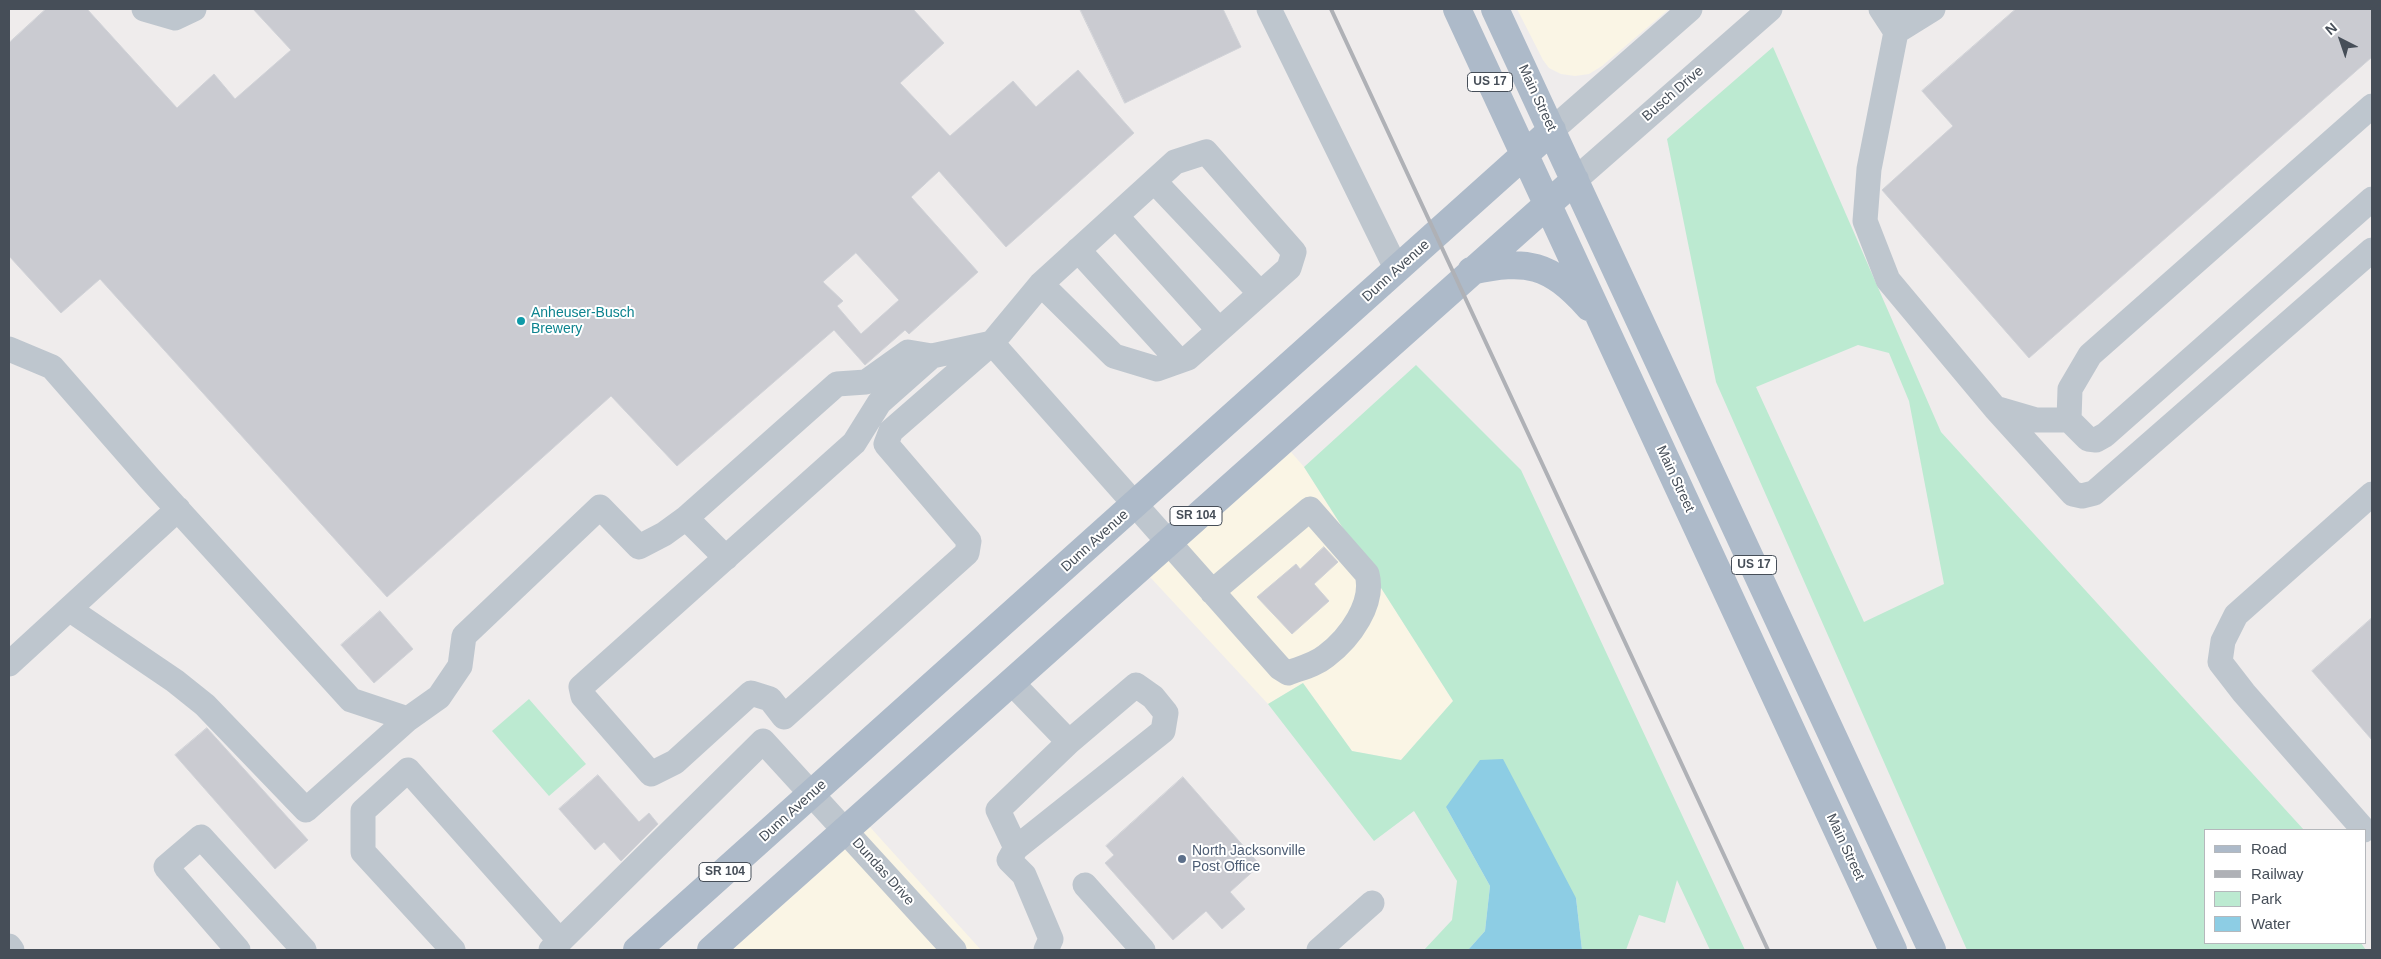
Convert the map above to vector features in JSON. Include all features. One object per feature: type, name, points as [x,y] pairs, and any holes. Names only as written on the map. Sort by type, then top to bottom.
[{"type":"main road","name":"Main Street","points":[[1457,9],[1893,950]]},
{"type":"main road","name":"Main Street","points":[[1495,9],[1932,950]]},
{"type":"main road","name":"Dunn Avenue","points":[[637,950],[1552,130]]},
{"type":"main road","name":"SR 104","points":[[711,950],[1470,271],[1575,180]]},
{"type":"main road","points":[[1470,271],[1502,264],[1530,266],[1544,270],[1571,287],[1602,322]]},
{"type":"street","points":[[144,9],[175,18],[194,9]]},
{"type":"street","points":[[1269,9],[1397,270]]},
{"type":"street","points":[[1552,130],[1690,9]]},
{"type":"street","name":"Busch Drive","points":[[1575,180],[1770,9]]},
{"type":"street","points":[[1881,9],[1896,32]]},
{"type":"street","points":[[1906,9],[1896,32],[1869,169],[1864,221],[1888,280],[1995,408],[2073,494],[2082,496],[2094,493],[2372,250]]},
{"type":"street","points":[[1896,32],[1933,9]]},
{"type":"street","points":[[2069,420],[2070,389],[2090,355],[2372,106]]},
{"type":"street","points":[[932,356],[879,403],[854,443],[581,687],[583,696],[651,774],[675,762],[751,693],[770,699],[784,717],[967,553],[969,541],[886,444],[892,431],[992,343],[1041,284],[1175,162],[1206,152],[1294,252],[1289,268],[1188,358],[1157,369],[1114,356],[1041,284]]},
{"type":"street","points":[[1154,181],[1260,293]]},
{"type":"street","points":[[1995,408],[2036,420],[2069,420],[2088,439],[2096,440],[2105,435],[2372,199]]},
{"type":"street","points":[[1116,216],[1219,330]]},
{"type":"street","points":[[1078,250],[1180,361]]},
{"type":"street","points":[[992,343],[1167,542],[1280,668],[1288,672],[1308,667],[1326,656],[1344,640],[1364,609],[1370,587],[1366,574],[1310,509],[1212,592]]},
{"type":"street","points":[[69,609],[175,681],[205,705],[306,810],[408,719],[438,697],[460,666],[464,636],[600,508],[639,547],[664,534],[686,518],[836,384],[866,382],[908,352],[932,356],[992,343]]},
{"type":"street","points":[[9,348],[52,367],[351,700],[408,719]]},
{"type":"street","points":[[871,416],[892,431]]},
{"type":"street","points":[[2364,829],[2244,693],[2220,662],[2223,641],[2236,615],[2372,494]]},
{"type":"street","points":[[9,664],[178,509]]},
{"type":"street","points":[[686,518],[726,558]]},
{"type":"street","points":[[1011,682],[1068,742]]},
{"type":"street","points":[[1016,848],[998,810],[1068,742],[1136,685],[1153,697],[1166,713],[1163,731],[1016,848],[1009,860],[1024,875],[1051,939],[1046,950]]},
{"type":"street","name":"Dundas Drive","points":[[556,946],[763,740],[954,950]]},
{"type":"street","points":[[453,950],[363,852],[362,811],[408,770],[556,946]]},
{"type":"street","points":[[238,950],[166,867],[201,837],[304,950]]},
{"type":"street","points":[[1085,886],[1143,950]]},
{"type":"street","points":[[1318,950],[1372,903]]},
{"type":"street","points":[[9,946],[12,950]]},
{"type":"shaded area","points":[[1517,9],[1669,9],[1602,66],[1589,74],[1575,76],[1561,74],[1549,68]]},
{"type":"shaded area","points":[[1291,452],[1304,467],[1453,701],[1401,760],[1352,751],[1303,683],[1268,704],[1150,577]]},
{"type":"shaded area","points":[[870,827],[981,950],[732,950]]},
{"type":"green space","points":[[1773,47],[1941,432],[2303,829],[2204,829],[2204,944],[2362,944],[2366,950],[1967,950],[1716,382],[1667,139]],"holes":[[[1858,345],[1889,353],[1909,401],[1944,584],[1864,622],[1756,387]]]},
{"type":"green space","points":[[1416,365],[1521,470],[1745,950],[1710,950],[1677,880],[1665,923],[1639,915],[1626,950],[1582,950],[1576,898],[1446,807],[1490,886],[1485,931],[1468,950],[1424,950],[1452,920],[1457,881],[1414,811],[1374,841],[1268,704],[1303,683],[1352,751],[1401,760],[1453,701],[1304,467]]},
{"type":"green space","points":[[529,699],[586,764],[549,796],[492,731]]},
{"type":"water","points":[[1503,759],[1576,898],[1582,950],[1468,950],[1485,931],[1490,886],[1446,807],[1480,760]]},
{"type":"building","points":[[46,9],[87,9],[177,108],[214,74],[235,99],[291,50],[253,9],[913,9],[944,43],[900,83],[950,136],[1013,81],[1036,107],[1078,70],[1134,133],[1006,247],[939,171],[911,197],[978,272],[909,334],[905,330],[865,365],[834,330],[677,466],[611,396],[387,597],[100,279],[61,313],[9,256],[9,43]],"holes":[[[856,253],[899,300],[861,334],[837,306],[843,301],[823,282]]]},
{"type":"building","points":[[1080,9],[1223,9],[1241,47],[1125,103]]},
{"type":"building","points":[[2016,9],[2372,9],[2372,57],[2029,358],[1882,190],[1953,126],[1922,91]]},
{"type":"building","points":[[1324,547],[1338,562],[1314,584],[1329,601],[1292,634],[1257,597],[1296,564],[1300,569]]},
{"type":"building","points":[[380,611],[413,649],[374,683],[341,645]]},
{"type":"building","points":[[2372,618],[2372,740],[2312,671]]},
{"type":"building","points":[[207,728],[308,840],[275,869],[175,755]]},
{"type":"building","points":[[598,775],[639,822],[649,813],[658,824],[621,861],[604,842],[595,850],[559,809]]},
{"type":"building","name":"North Jacksonville Post Office","points":[[1183,777],[1260,865],[1230,892],[1245,909],[1222,929],[1206,911],[1173,940],[1105,863],[1114,855],[1106,846]]},
{"type":"railway","points":[[1331,9],[1768,950]]},
{"type":"place","name":"Anheuser-Busch Brewery","points":[[521,321]]},
{"type":"place","name":"North Jacksonville Post Office","points":[[1182,859]]}]
